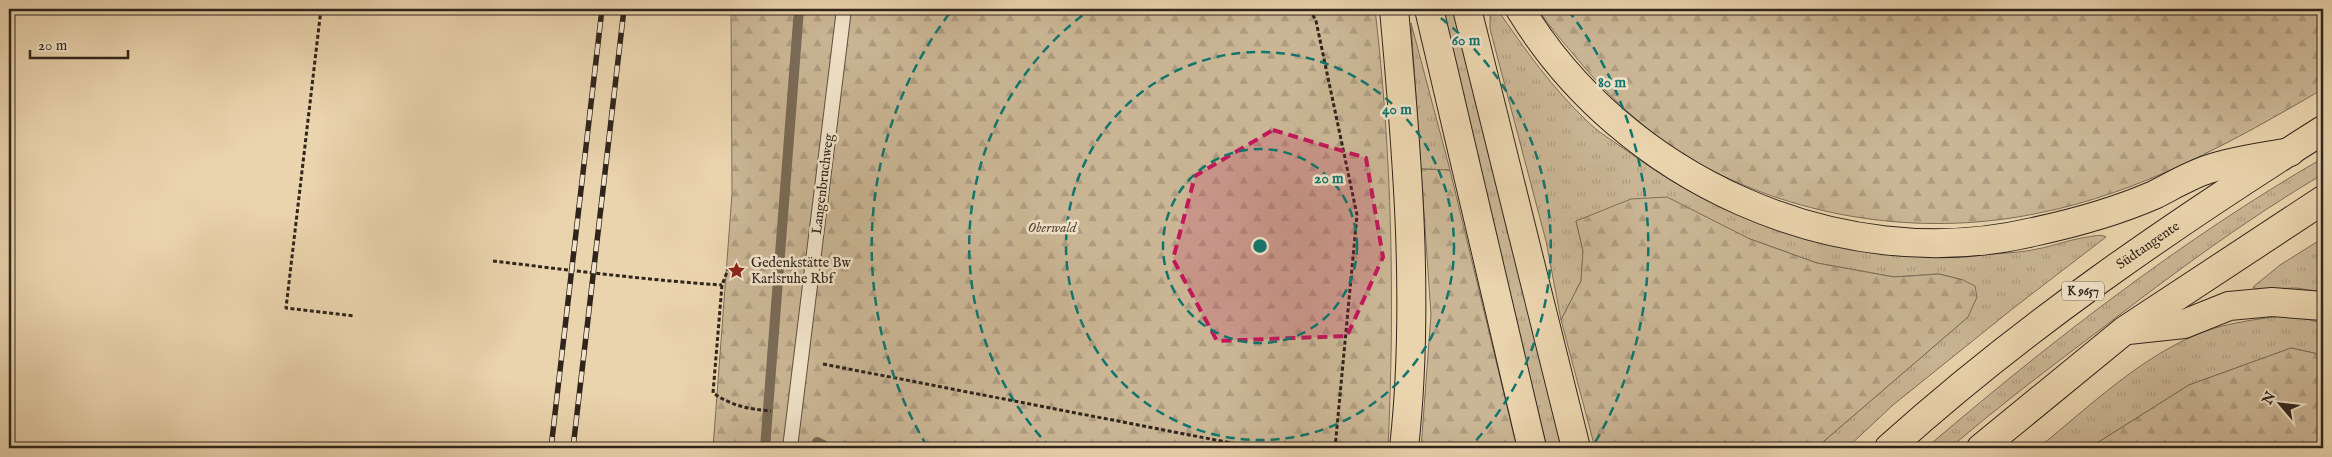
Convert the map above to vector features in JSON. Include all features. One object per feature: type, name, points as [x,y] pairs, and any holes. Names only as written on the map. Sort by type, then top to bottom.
[{"type":"highway","points":[[1394,9],[1403,108],[1411,294],[1404,448]]},
{"type":"highway","points":[[1429,9],[1532,448]]},
{"type":"highway","points":[[1467,9],[1576,448]]},
{"type":"highway","points":[[1520,9],[1557,62],[1584,92],[1658,156],[1698,180],[1750,205],[1850,235],[1900,241],[1940,242],[1986,240],[2031,233],[2121,208],[2208,169],[2290,152]]},
{"type":"highway","name":"Südtangente","points":[[1889,448],[2001,354],[2096,282],[2239,184],[2323,130]]},
{"type":"highway","points":[[1980,448],[2124,331],[2323,200]]},
{"type":"highway","points":[[2124,331],[2184,324],[2228,306],[2272,302],[2323,306]]},
{"type":"lane","name":"Langenbruchweg","points":[[790,448],[844,9]]},
{"type":"path","points":[[321,9],[286,308],[355,316]]},
{"type":"path","points":[[1310,9],[1316,20],[1357,215],[1334,448]]},
{"type":"path","points":[[493,261],[658,281],[722,285]]},
{"type":"path","points":[[730,267],[722,285],[713,392],[728,404],[754,410]]},
{"type":"path","points":[[802,360],[1257,448]]},
{"type":"highlighted area","points":[[1273,130],[1366,158],[1383,257],[1347,336],[1217,341],[1173,259],[1195,176]]},
{"type":"green space","name":"Oberwald","points":[[731,9],[1375,9],[1385,119],[1390,228],[1391,338],[1388,448],[713,448],[732,194]]},
{"type":"green space","points":[[1441,9],[1460,9],[1564,448],[1547,448]]},
{"type":"green space","points":[[1490,9],[1497,9],[1550,81],[1596,129],[1665,177],[1707,200],[1750,220],[1795,236],[1841,247],[1888,254],[1936,257],[2024,251],[2097,235],[2106,237],[2011,310],[1893,405],[1847,448],[1816,448],[1968,317],[1963,280],[1939,274],[1894,277],[1817,263],[1750,239],[1576,221],[1583,251],[1581,281],[1561,320],[1546,241],[1490,29]]},
{"type":"green space","points":[[1538,9],[2323,9],[2323,89],[2255,128],[2186,163],[2150,179],[2077,204],[1998,220],[1914,223],[1872,219],[1790,202],[1751,188],[1694,161],[1640,123],[1608,93],[1563,42]]},
{"type":"green space","points":[[1411,23],[1450,170],[1421,169]]},
{"type":"green space","points":[[2323,158],[2323,174],[2267,209],[2185,266],[2026,386],[1950,448],[1926,448],[2020,370],[2118,294],[2218,223]]},
{"type":"green space","points":[[1421,169],[1450,170],[1517,448],[1421,448],[1431,315]]},
{"type":"green space","points":[[1667,197],[1750,239],[1817,263],[1894,277],[1939,274],[1963,280],[1975,286],[1977,297],[1968,317],[1816,448],[1595,448],[1561,320],[1581,281],[1583,251],[1576,221],[1631,199]]},
{"type":"green space","points":[[2323,238],[2323,292],[2296,288],[2257,289],[2253,287],[2280,265]]},
{"type":"green space","points":[[2288,315],[2323,323],[2323,355],[2291,348],[2189,385],[2089,448],[2038,448],[2137,368],[2180,342],[2203,332],[2224,326]]},
{"type":"green space","points":[[2291,348],[2323,355],[2323,448],[2089,448],[2189,385]]},
{"type":"waterway","points":[[765,448],[799,9]]},
{"type":"waterway","points":[[817,442],[829,448]]},
{"type":"railway","points":[[551,448],[602,9]]},
{"type":"railway","points":[[573,448],[624,9]]},
{"type":"place","name":"Gedenkstätte Bw Karlsruhe Rbf","points":[[737,271]]}]
